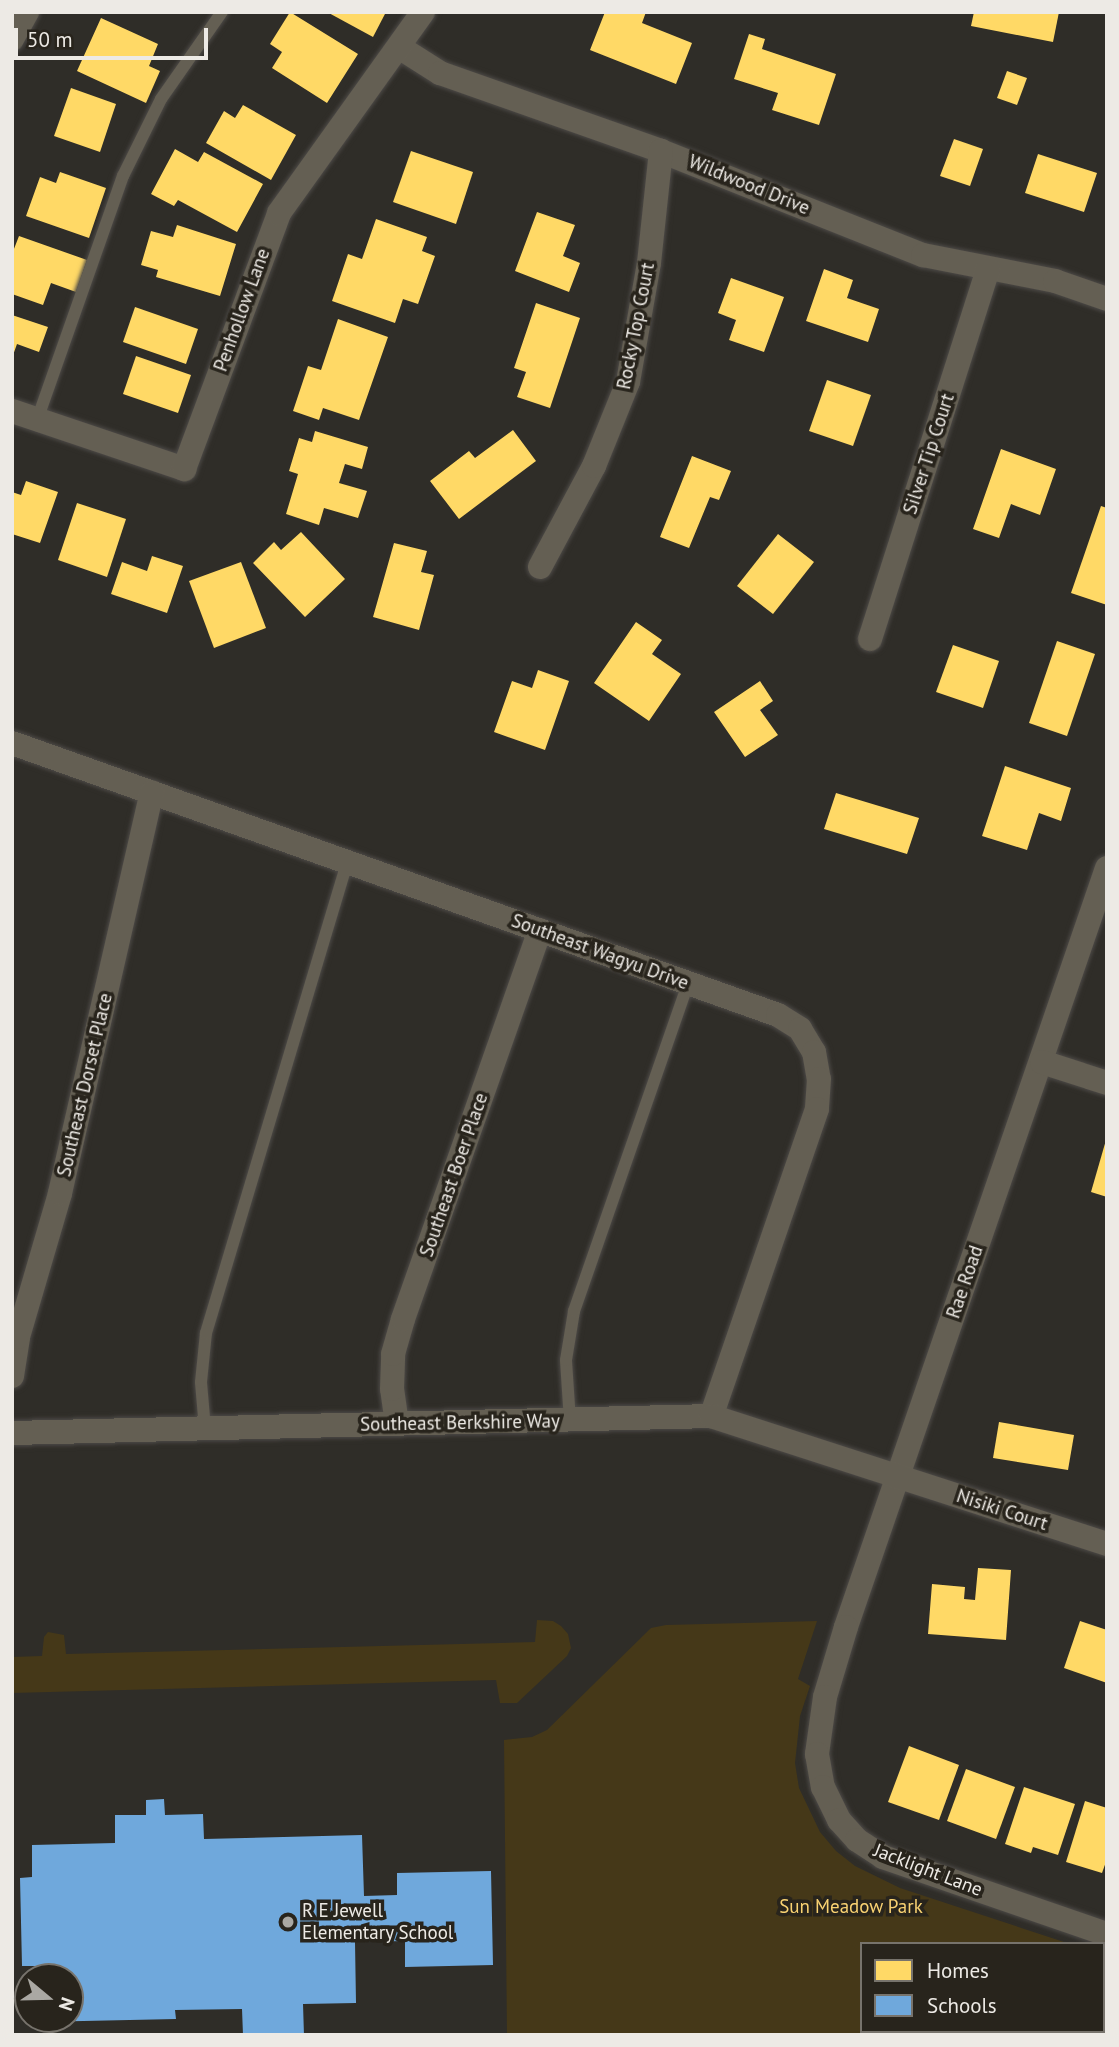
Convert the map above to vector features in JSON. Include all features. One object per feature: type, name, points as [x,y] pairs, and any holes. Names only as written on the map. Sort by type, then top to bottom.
[{"type":"street","points":[[12,39],[27,12]]},
{"type":"street","name":"Penhollow Lane","points":[[12,411],[184,469],[279,213],[424,12]]},
{"type":"street","name":"Wildwood Drive","points":[[399,47],[440,73],[661,151],[923,255],[1055,281],[1107,299]]},
{"type":"street","name":"Rocky Top Court","points":[[540,566],[594,466],[628,382],[649,263],[661,151]]},
{"type":"street","name":"Silver Tip Court","points":[[870,639],[988,269]]},
{"type":"street","name":"Southeast Wagyu Drive","points":[[12,743],[778,1015],[800,1029],[814,1052],[819,1079],[817,1109],[711,1416]]},
{"type":"street","name":"Southeast Dorset Place","points":[[12,1376],[18,1337],[60,1193],[152,792]]},
{"type":"street","name":"Rae Road","points":[[825,1697],[1107,868]]},
{"type":"street","name":"Southeast Boer Place","points":[[397,1424],[392,1389],[393,1354],[403,1319],[540,930]]},
{"type":"street","points":[[1042,1062],[1107,1083]]},
{"type":"street","name":"Southeast Berkshire Way","points":[[12,1433],[570,1422],[711,1416],[898,1476]]},
{"type":"street","name":"Nisiki Court","points":[[898,1476],[1107,1544]]},
{"type":"street","name":"Jacklight Lane","points":[[825,1697],[817,1754],[823,1787],[839,1819],[857,1840],[883,1857],[904,1865],[1107,1934]]},
{"type":"lane","points":[[37,419],[123,176],[160,99],[222,12]]},
{"type":"lane","points":[[205,1429],[201,1382],[206,1333],[347,862]]},
{"type":"lane","points":[[570,1422],[566,1360],[574,1311],[688,983]]},
{"type":"green space","points":[[537,1620],[553,1621],[561,1626],[568,1634],[571,1648],[567,1656],[517,1703],[500,1703],[496,1680],[12,1693],[12,1657],[42,1656],[44,1637],[48,1632],[64,1635],[66,1654],[535,1642]]},
{"type":"green space","name":"Sun Meadow Park","points":[[817,1621],[798,1679],[810,1686],[800,1716],[795,1763],[799,1788],[820,1832],[836,1851],[855,1866],[900,1888],[1064,1942],[860,1942],[860,2033],[1105,2033],[1105,1956],[1107,2035],[507,2035],[504,1740],[532,1737],[547,1730],[651,1628],[666,1625]]},
{"type":"building: Homes","points":[[290,12],[358,54],[327,103],[272,68],[282,52],[270,44]]},
{"type":"building: Homes","points":[[327,12],[386,12],[373,37]]},
{"type":"building: Homes","points":[[605,12],[646,12],[642,23],[692,43],[676,84],[590,50]]},
{"type":"building: Homes","points":[[974,12],[1059,12],[1053,42],[971,26]]},
{"type":"building: Homes","points":[[101,18],[158,44],[149,66],[160,71],[146,103],[77,71]]},
{"type":"building: Homes","points":[[749,34],[765,39],[762,49],[836,74],[819,125],[772,110],[778,93],[734,79]]},
{"type":"building: Homes","points":[[1007,71],[1027,78],[1017,105],[997,98]]},
{"type":"building: Homes","points":[[71,88],[116,104],[100,152],[54,136]]},
{"type":"building: Homes","points":[[243,105],[296,135],[271,180],[206,143],[224,111],[235,118]]},
{"type":"building: Homes","points":[[954,139],[983,149],[970,186],[940,176]]},
{"type":"building: Homes","points":[[175,149],[198,162],[204,152],[263,184],[237,232],[178,200],[174,206],[151,194]]},
{"type":"building: Homes","points":[[411,151],[473,172],[456,224],[393,202]]},
{"type":"building: Homes","points":[[1038,154],[1097,173],[1084,212],[1025,193]]},
{"type":"building: Homes","points":[[60,172],[106,188],[89,238],[26,216],[40,177],[56,183]]},
{"type":"building: Homes","points":[[537,212],[575,225],[563,256],[580,263],[569,292],[515,271]]},
{"type":"building: Homes","points":[[376,219],[427,237],[422,251],[435,256],[418,304],[403,299],[395,323],[332,301],[348,254],[362,259]]},
{"type":"building: Homes","points":[[177,225],[236,244],[220,296],[156,277],[158,270],[141,265],[151,231],[173,237]]},
{"type":"building: Homes","points":[[19,236],[87,260],[76,292],[51,283],[43,305],[12,294],[12,254]]},
{"type":"building: Homes","points":[[824,269],[853,280],[847,298],[879,309],[868,342],[806,321]]},
{"type":"building: Homes","points":[[731,278],[784,297],[764,352],[729,340],[736,320],[718,313]]},
{"type":"building: Homes","points":[[536,303],[580,318],[550,408],[517,397],[526,372],[514,368]]},
{"type":"building: Homes","points":[[135,307],[198,329],[186,364],[123,342]]},
{"type":"building: Homes","points":[[12,315],[48,327],[39,352],[17,344],[12,358]]},
{"type":"building: Homes","points":[[338,319],[388,337],[359,420],[323,408],[319,420],[293,411],[308,366],[321,370]]},
{"type":"building: Homes","points":[[136,356],[191,375],[178,413],[123,394]]},
{"type":"building: Homes","points":[[827,380],[871,395],[853,446],[809,431]]},
{"type":"building: Homes","points":[[513,430],[536,461],[459,519],[430,481],[469,451],[475,458]]},
{"type":"building: Homes","points":[[315,431],[368,447],[362,469],[345,464],[339,483],[367,491],[358,518],[324,508],[319,525],[286,514],[298,474],[289,471],[299,438],[312,442]]},
{"type":"building: Homes","points":[[1001,449],[1056,469],[1040,515],[1011,504],[999,538],[973,529]]},
{"type":"building: Homes","points":[[692,456],[731,471],[719,500],[710,497],[689,548],[660,537]]},
{"type":"building: Homes","points":[[26,481],[58,492],[40,543],[12,534],[12,492],[21,495]]},
{"type":"building: Homes","points":[[77,503],[126,519],[107,577],[58,560]]},
{"type":"building: Homes","points":[[1101,506],[1107,508],[1107,605],[1071,593]]},
{"type":"building: Homes","points":[[301,532],[345,579],[305,617],[253,563],[274,542],[281,550]]},
{"type":"building: Homes","points":[[778,534],[814,562],[773,614],[737,586]]},
{"type":"building: Homes","points":[[394,543],[427,551],[421,572],[434,575],[419,630],[373,617]]},
{"type":"building: Homes","points":[[152,556],[183,566],[167,613],[111,594],[122,562],[147,571]]},
{"type":"building: Homes","points":[[241,562],[266,628],[214,648],[189,581]]},
{"type":"building: Homes","points":[[636,622],[662,640],[652,654],[681,674],[649,721],[594,683]]},
{"type":"building: Homes","points":[[1057,641],[1095,654],[1067,736],[1029,723]]},
{"type":"building: Homes","points":[[953,645],[999,661],[983,708],[936,692]]},
{"type":"building: Homes","points":[[538,670],[569,681],[545,750],[494,732],[512,681],[532,688]]},
{"type":"building: Homes","points":[[760,681],[773,701],[760,710],[778,735],[745,757],[714,712]]},
{"type":"building: Homes","points":[[1005,766],[1071,788],[1061,821],[1039,813],[1027,850],[982,836]]},
{"type":"building: Homes","points":[[836,793],[919,818],[907,854],[824,829]]},
{"type":"building: Homes","points":[[1107,1140],[1107,1197],[1091,1192]]},
{"type":"building: Homes","points":[[999,1422],[1074,1435],[1068,1470],[993,1458]]},
{"type":"building: Homes","points":[[978,1568],[1011,1570],[1006,1640],[928,1634],[932,1584],[965,1587],[964,1599],[975,1600]]},
{"type":"building: Homes","points":[[1080,1621],[1107,1630],[1107,1683],[1064,1668]]},
{"type":"building: Homes","points":[[909,1746],[959,1765],[939,1820],[888,1802]]},
{"type":"building: Homes","points":[[966,1769],[1015,1787],[996,1839],[947,1821]]},
{"type":"building: Homes","points":[[1024,1787],[1075,1804],[1058,1855],[1033,1847],[1031,1853],[1005,1844]]},
{"type":"building: Homes","points":[[1085,1801],[1107,1808],[1107,1859],[1102,1873],[1066,1862]]},
{"type":"building: Schools","points":[[164,1799],[165,1815],[203,1814],[204,1839],[362,1835],[364,1896],[397,1895],[397,1873],[491,1871],[493,1965],[405,1967],[405,1941],[355,1942],[356,2003],[303,2004],[304,2035],[243,2035],[242,2009],[175,2010],[176,2019],[84,2021],[84,1963],[22,1963],[20,1878],[32,1877],[32,1845],[115,1843],[115,1815],[146,1815],[146,1800]]},
{"type":"place","name":"R E Jewell Elementary School","points":[[288,1922]]}]
